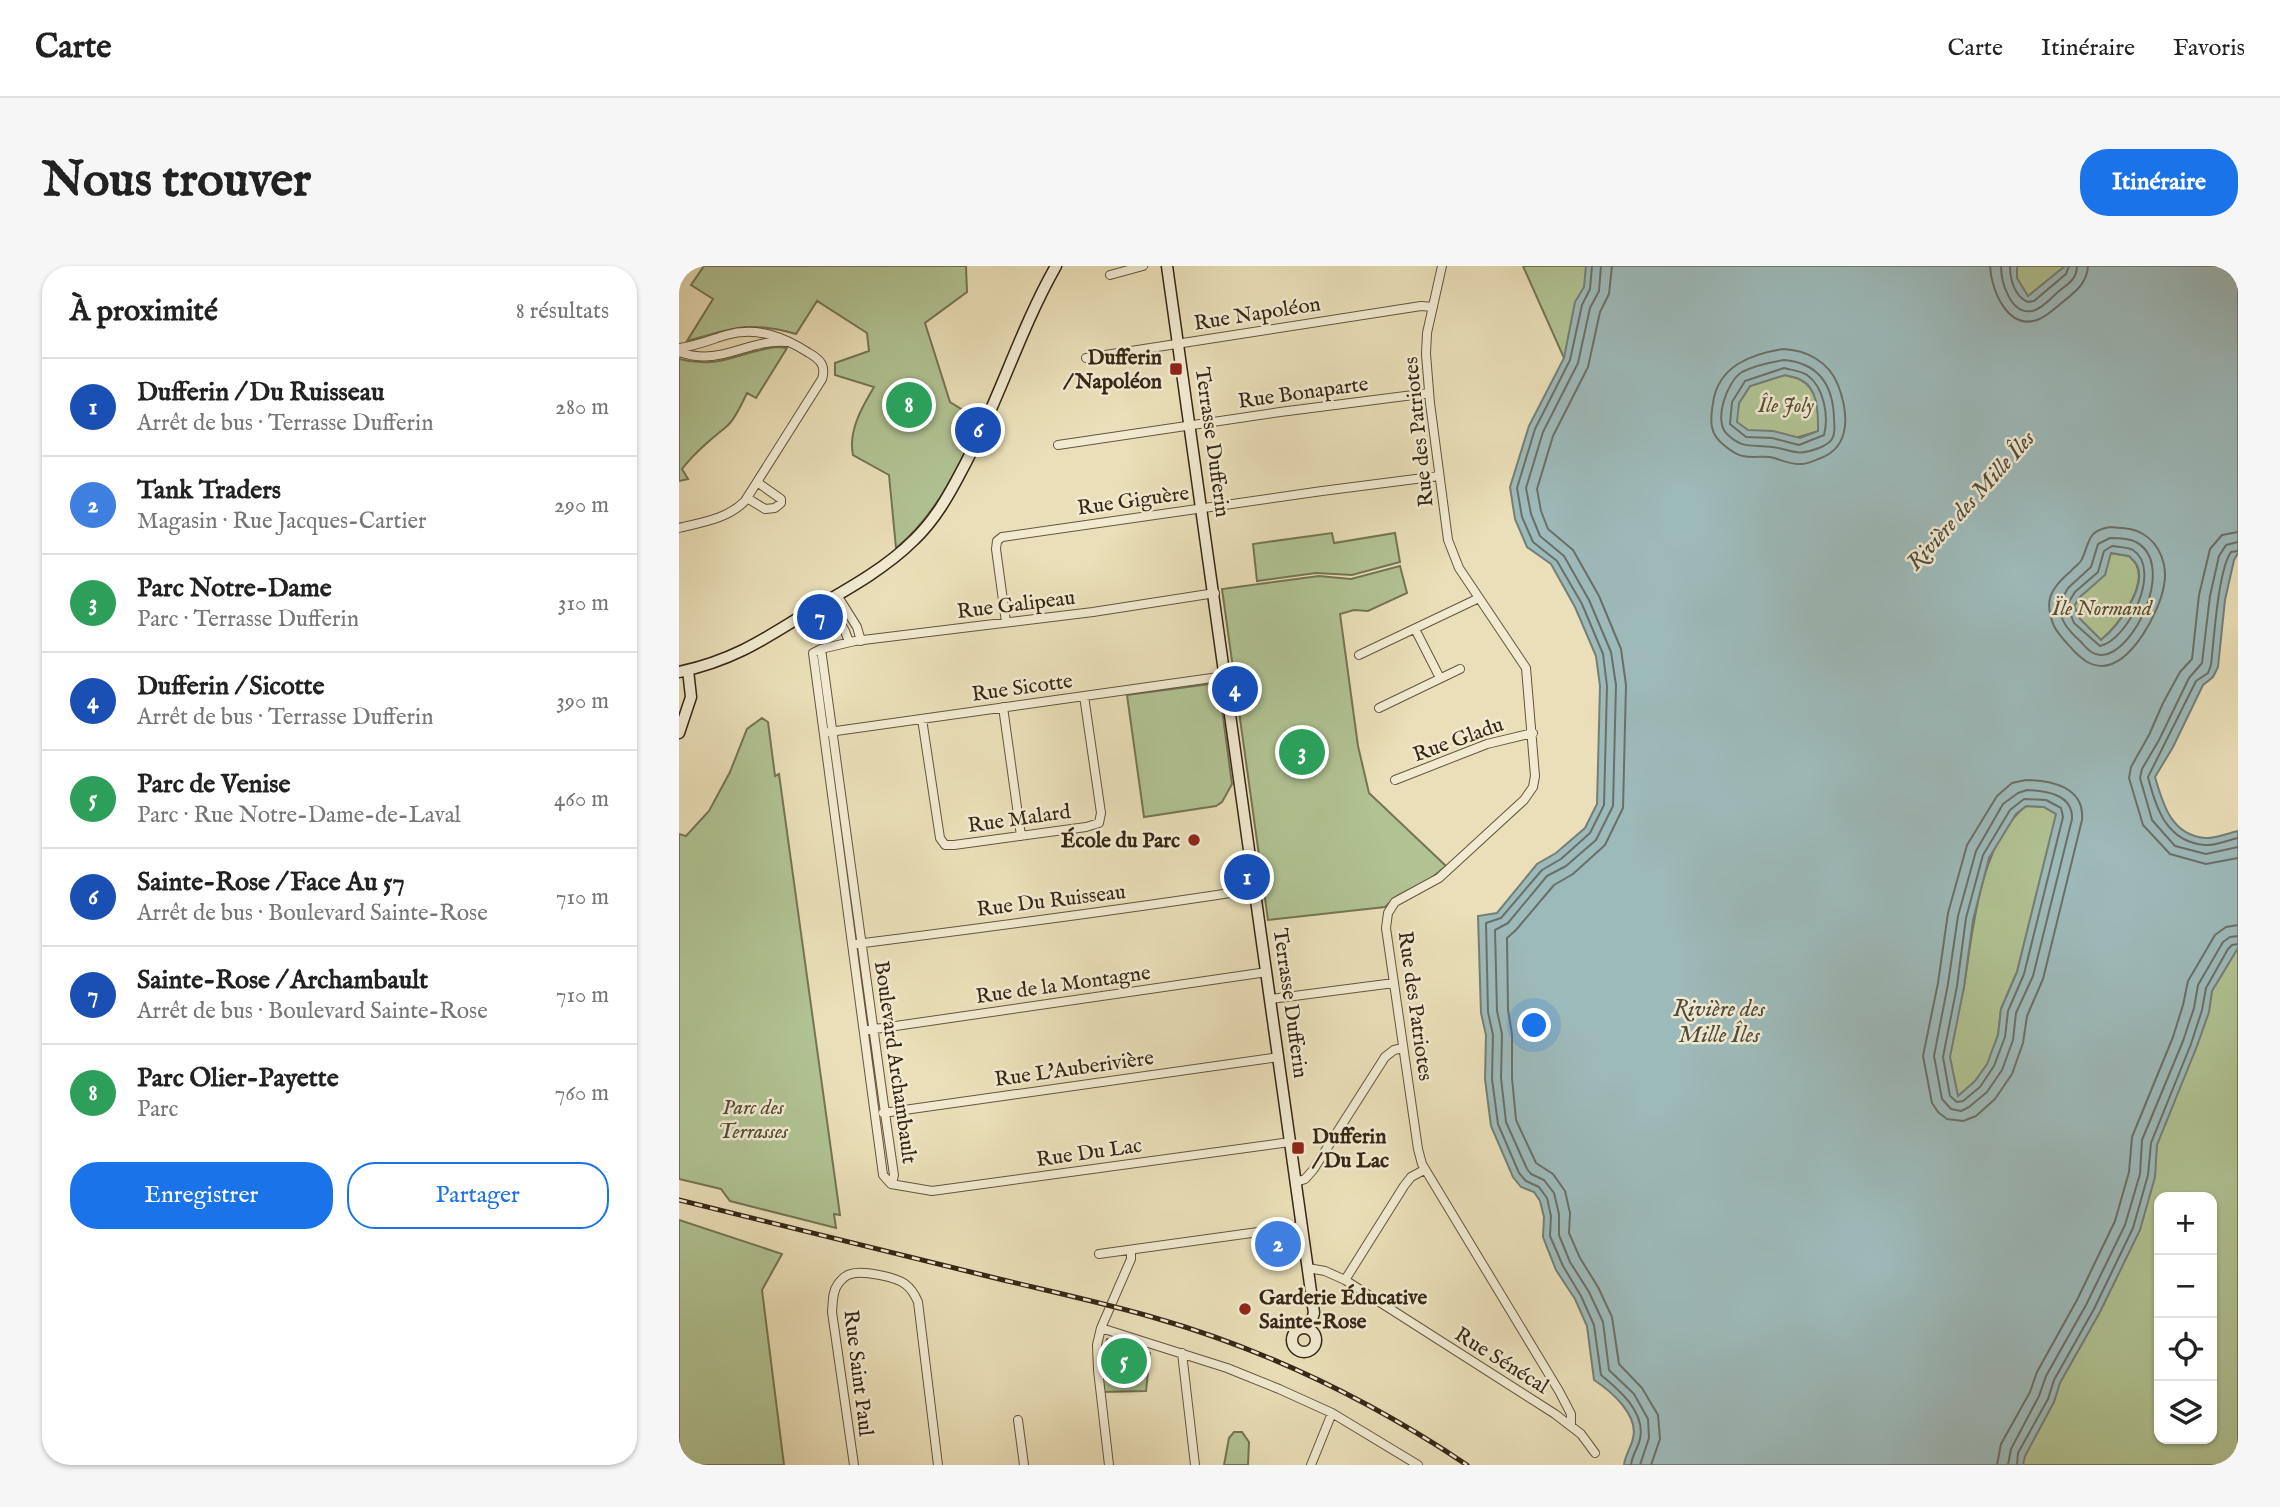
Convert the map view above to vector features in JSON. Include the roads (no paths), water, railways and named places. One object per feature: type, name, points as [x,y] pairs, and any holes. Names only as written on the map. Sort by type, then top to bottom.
[{"type":"street","points":[[679,733],[690,701],[683,671],[737,655],[832,598],[908,546],[938,512],[982,433],[1029,319],[1056,266]]},
{"type":"street","points":[[1110,275],[1143,266]]},
{"type":"street","name":"Terrasse Dufferin","points":[[1167,266],[1308,1268],[1314,1315],[1309,1329]]},
{"type":"street","name":"Rue des Patriotes","points":[[1442,266],[1426,348],[1439,476],[1451,552],[1526,669],[1535,776],[1528,795],[1439,878],[1392,905],[1386,924],[1418,1149],[1424,1170],[1559,1391],[1571,1414],[1571,1425]]},
{"type":"street","name":"Rue Napoléon","points":[[1086,358],[1421,306],[1433,307]]},
{"type":"street","points":[[679,350],[745,332],[772,334],[821,361],[824,374],[747,498],[727,515],[679,528]]},
{"type":"street","points":[[679,350],[695,356],[713,356],[765,343],[792,343]]},
{"type":"street","name":"Rue Bonaparte","points":[[1058,445],[1191,424],[1429,393]]},
{"type":"street","name":"Rue Giguère","points":[[1006,622],[996,549],[1000,538],[1439,476]]},
{"type":"street","points":[[747,498],[767,510],[781,503],[778,495],[757,482]]},
{"type":"street","name":"Rue Galipeau","points":[[821,649],[849,642],[1099,611],[1215,593]]},
{"type":"street","points":[[832,598],[856,627],[861,641]]},
{"type":"street","points":[[832,598],[849,642]]},
{"type":"street","points":[[1359,655],[1479,598]]},
{"type":"street","points":[[1415,629],[1440,678]]},
{"type":"street","name":"Boulevard Archambault","points":[[821,649],[833,732],[894,1175],[892,1184],[887,1182],[883,1175],[812,656],[814,651],[821,649]]},
{"type":"street","points":[[1379,708],[1460,669]]},
{"type":"street","name":"Rue Sicotte","points":[[823,733],[1226,676]]},
{"type":"street","name":"Rue Malard","points":[[922,719],[941,842],[954,845],[1086,827],[1098,824],[1101,809],[1084,696]]},
{"type":"street","points":[[1003,707],[1021,836]]},
{"type":"street","name":"Rue Gladu","points":[[1395,780],[1487,744],[1533,733]]},
{"type":"street","points":[[839,851],[849,849]]},
{"type":"street","name":"Rue Du Ruisseau","points":[[852,945],[1043,921],[1256,889]]},
{"type":"street","name":"Rue de la Montagne","points":[[864,1030],[1267,972]]},
{"type":"street","points":[[1271,999],[1394,983]]},
{"type":"street","points":[[1296,1182],[1305,1179],[1313,1170],[1385,1057],[1394,1050],[1403,1048]]},
{"type":"street","name":"Rue L'Auberivière","points":[[875,1114],[1279,1057]]},
{"type":"street","name":"Rue Du Lac","points":[[892,1184],[932,1191],[1290,1142]]},
{"type":"street","points":[[1345,1280],[1404,1186],[1411,1177],[1424,1170]]},
{"type":"street","points":[[1099,1255],[1302,1226]]},
{"type":"street","points":[[1109,1465],[1097,1345],[1101,1328],[1131,1259],[1131,1250]]},
{"type":"street","name":"Rue Sénécal","points":[[1308,1268],[1325,1271],[1345,1280],[1571,1425],[1587,1441],[1595,1454]]},
{"type":"street","name":"Rue Saint Paul","points":[[854,1465],[832,1311],[835,1287],[852,1273],[873,1274],[902,1282],[912,1290],[918,1302],[938,1465]]},
{"type":"street","points":[[1101,1328],[1227,1368],[1332,1413],[1417,1465]]},
{"type":"street","points":[[1182,1353],[1195,1465]]},
{"type":"street","points":[[1311,1465],[1332,1413]]},
{"type":"street","points":[[1017,1420],[1024,1465]]},
{"type":"water","name":"Rivière des Mille Îles","points":[[1586,266],[2017,266],[2017,278],[2028,296],[2065,266],[2238,266],[2238,553],[2225,600],[2218,667],[2213,677],[2203,685],[2155,777],[2165,807],[2184,831],[2193,836],[2209,838],[2238,831],[2238,948],[2212,991],[2209,1012],[2197,1046],[2157,1145],[2155,1177],[2140,1230],[2100,1312],[2060,1383],[2054,1402],[2025,1456],[2023,1465],[1624,1465],[1633,1438],[1632,1421],[1622,1404],[1594,1380],[1587,1326],[1575,1299],[1556,1270],[1543,1237],[1544,1217],[1540,1201],[1534,1192],[1521,1187],[1513,1177],[1491,1126],[1485,1079],[1486,1035],[1481,1013],[1478,916],[1497,913],[1537,864],[1556,853],[1585,828],[1597,804],[1600,686],[1596,656],[1575,607],[1551,564],[1527,547],[1515,519],[1510,487],[1529,426],[1564,358],[1575,302],[1584,287]],"holes":[[[1785,375],[1799,379],[1811,389],[1816,403],[1818,431],[1800,438],[1773,431],[1748,430],[1737,422],[1739,403],[1750,386]],[[2111,553],[2129,556],[2136,564],[2139,574],[2135,595],[2129,606],[2101,640],[2080,619],[2074,606],[2080,597],[2105,575]],[[2026,806],[2044,807],[2056,814],[2017,972],[2001,1009],[1998,1035],[1987,1064],[1975,1081],[1958,1096],[1950,1057],[1964,987],[1973,920],[1989,858],[2016,814]]]},
{"type":"railway","points":[[679,1200],[1110,1306],[1194,1330],[1276,1361],[1354,1398],[1467,1465]]},
{"type":"place","name":"Dufferin / Napoléon","points":[[1176,369]]},
{"type":"place","name":"Parc Olier-Payette","points":[[909,405]]},
{"type":"place","name":"Sainte-Rose / Face Au 57","points":[[978,430]]},
{"type":"place","name":"Sainte-Rose / Archambault","points":[[820,617]]},
{"type":"place","name":"Dufferin / Sicotte","points":[[1235,689]]},
{"type":"place","name":"Parc Notre-Dame","points":[[1302,752]]},
{"type":"place","name":"École du Parc","points":[[1194,840]]},
{"type":"place","name":"Dufferin / Du Ruisseau","points":[[1247,877]]},
{"type":"place","name":"Dufferin / Du Lac","points":[[1298,1148]]},
{"type":"place","name":"Tank Traders","points":[[1278,1244]]},
{"type":"place","name":"Garderie Éducative Sainte-Rose","points":[[1245,1309]]},
{"type":"place","name":"Parc de Venise","points":[[1124,1361]]},
{"type":"park label","name":"Île Joly","points":[[1786,405]]},
{"type":"park label","name":"Ïle Normand","points":[[2102,608]]},
{"type":"park label","name":"Parc des Terrasses","points":[[753,1119]]}]
